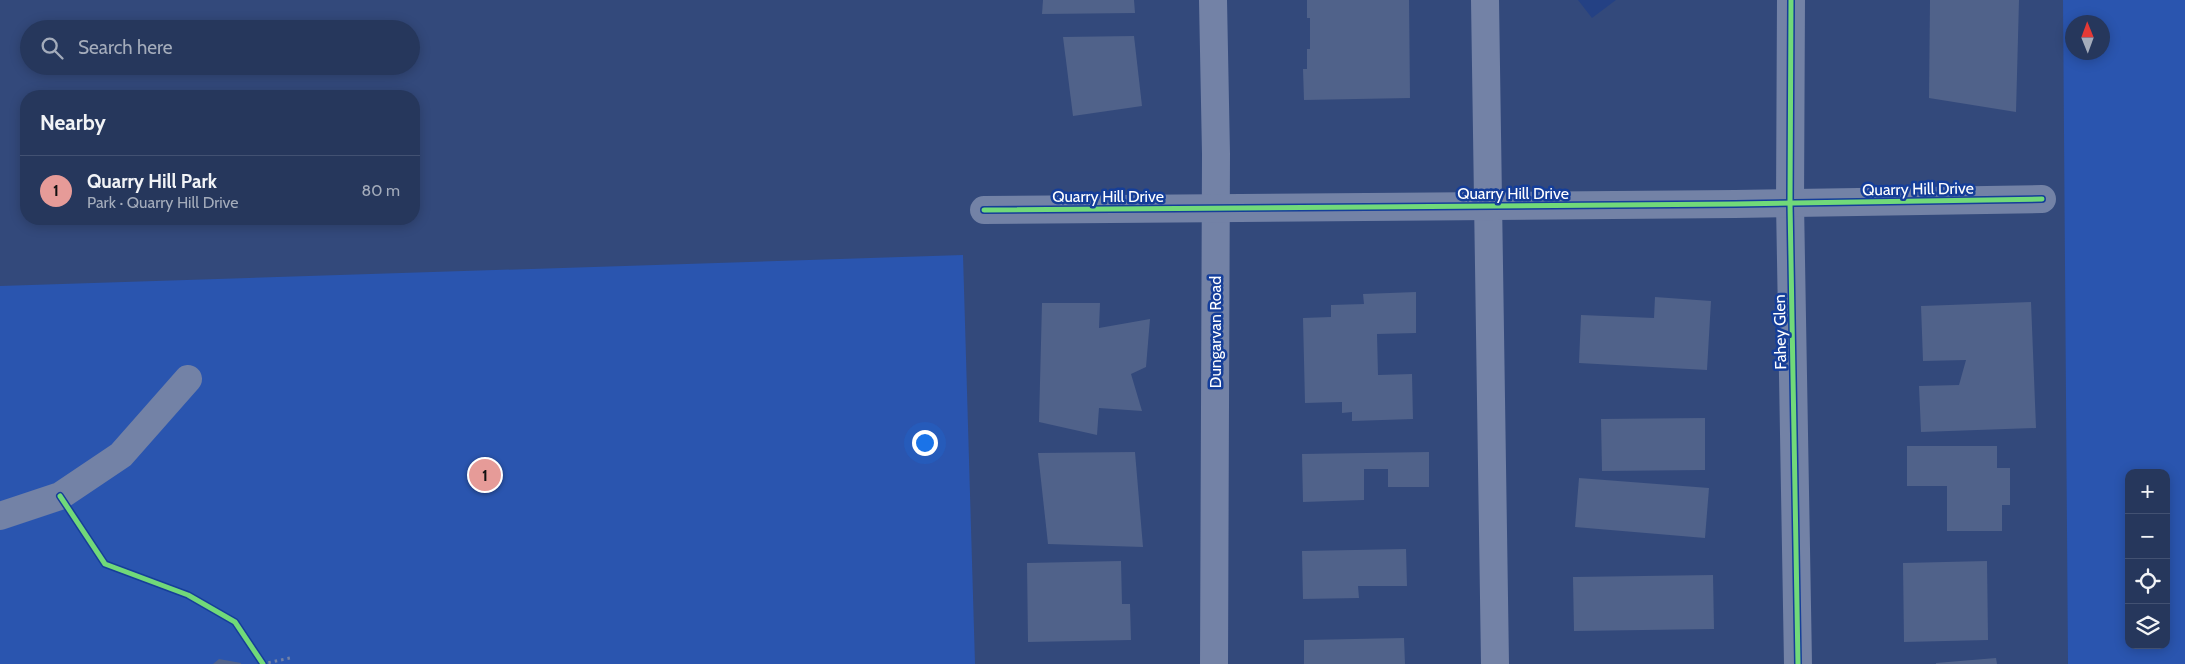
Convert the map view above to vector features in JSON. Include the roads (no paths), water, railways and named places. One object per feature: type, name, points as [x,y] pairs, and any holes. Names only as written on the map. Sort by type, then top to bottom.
[{"type":"street","name":"Dungarvan Road","points":[[1213,0],[1216,208],[1214,664]]},
{"type":"street","points":[[1485,0],[1495,664]]},
{"type":"street","name":"Fahey Glen","points":[[1791,0],[1790,203],[1798,664]]},
{"type":"street","name":"Quarry Hill Drive","points":[[984,210],[2042,199]]},
{"type":"street","points":[[0,516],[60,496],[121,455],[188,379]]},
{"type":"place","name":"Quarry Hill Park","points":[[485,475]]}]
